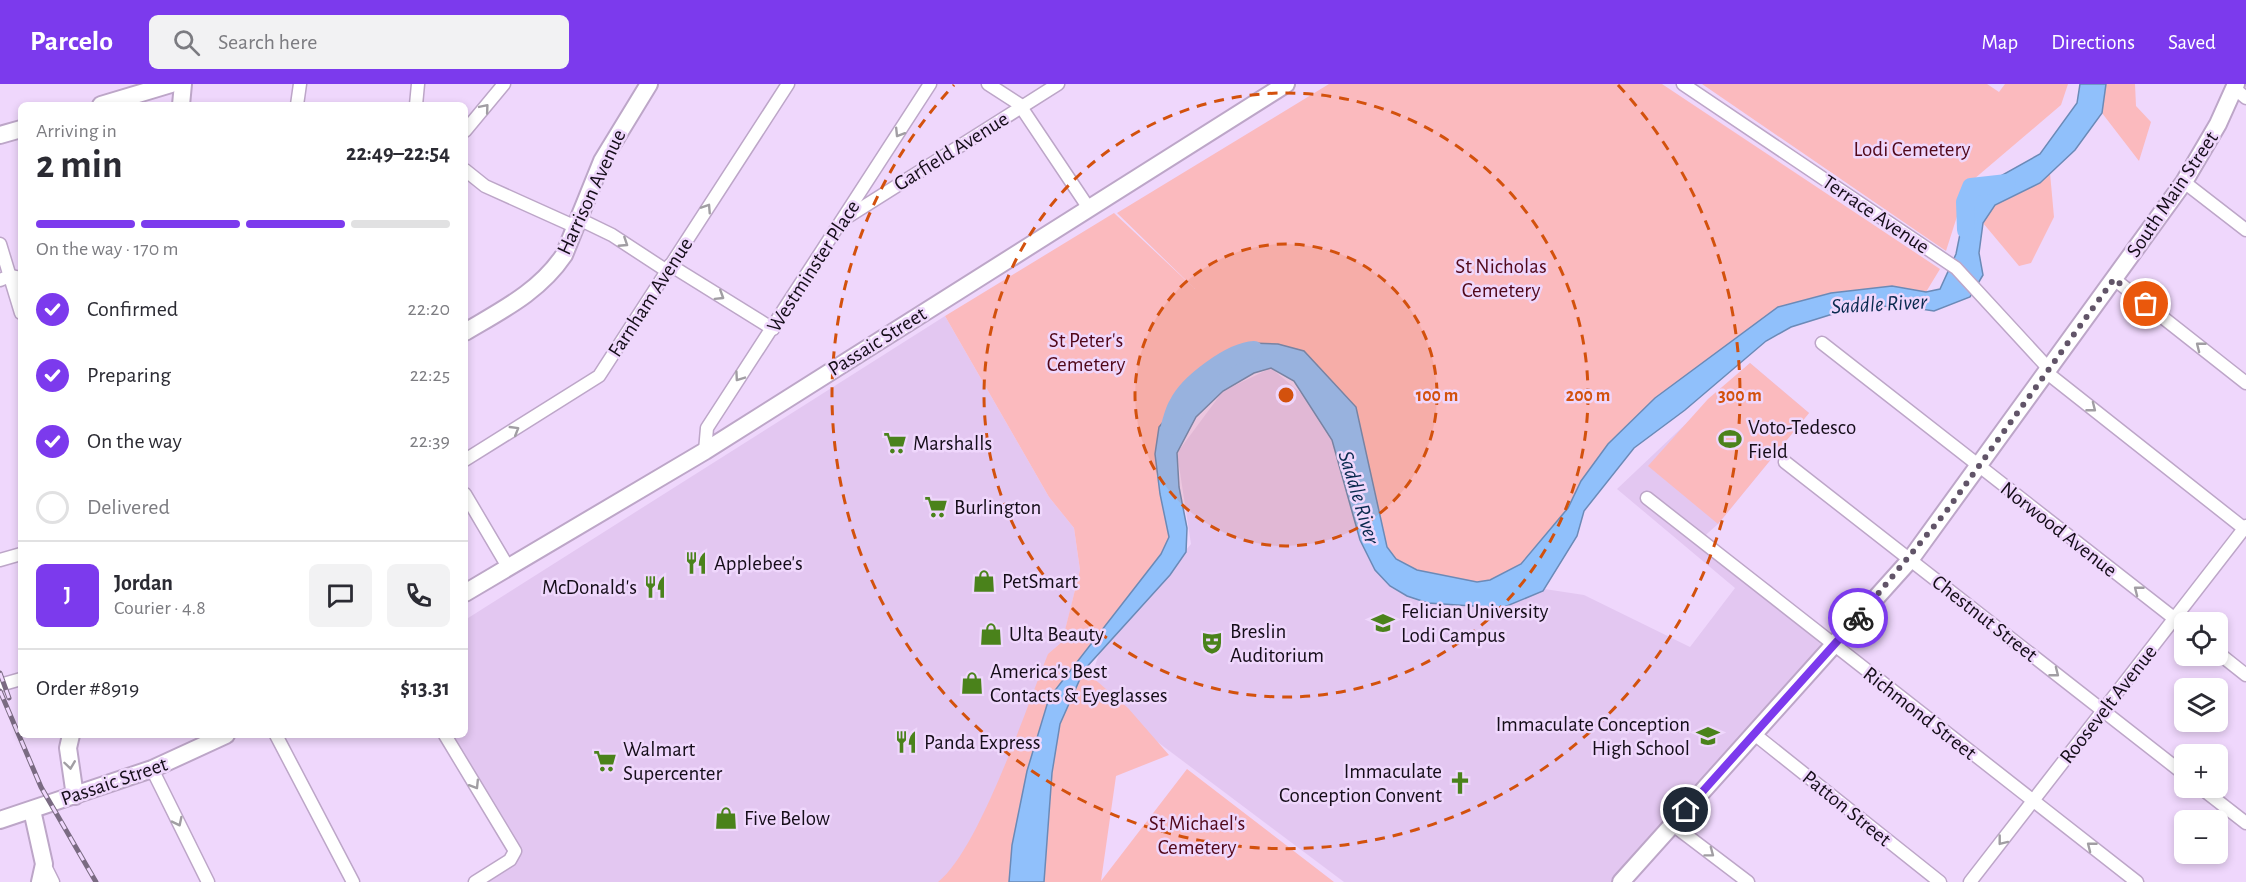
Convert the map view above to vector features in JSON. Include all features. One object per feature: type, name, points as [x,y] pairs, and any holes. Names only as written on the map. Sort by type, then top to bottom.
[{"type":"street","points":[[111,102],[171,84]]},
{"type":"street","points":[[181,102],[183,84]]},
{"type":"street","points":[[297,102],[300,84]]},
{"type":"street","points":[[416,102],[418,84]]},
{"type":"street","points":[[468,127],[504,84]]},
{"type":"street","name":"Harrison Avenue","points":[[468,330],[530,293],[543,282],[564,255],[616,134],[649,84]]},
{"type":"street","name":"Farnham Avenue","points":[[468,458],[594,382],[788,84]]},
{"type":"street","name":"Westminster Place","points":[[705,451],[707,428],[845,219],[930,84]]},
{"type":"street","points":[[988,84],[1021,107],[1088,207]]},
{"type":"street","name":"Garfield Avenue","points":[[845,219],[1058,84]]},
{"type":"street","name":"Passaic Street","points":[[468,591],[705,451],[1286,84]]},
{"type":"street","name":"Terrace Avenue","points":[[1683,84],[1944,259],[1975,288],[2047,371],[2245,528]]},
{"type":"street","name":"South Main Street","points":[[1621,882],[1910,560],[2184,182],[2238,90]]},
{"type":"street","points":[[0,135],[18,130]]},
{"type":"street","points":[[468,172],[485,186],[612,235],[773,329]]},
{"type":"street","points":[[2184,182],[2246,230]]},
{"type":"street","points":[[0,244],[18,303]]},
{"type":"street","points":[[2114,279],[2246,383]]},
{"type":"street","name":"Norwood Avenue","points":[[1822,343],[2174,618]]},
{"type":"street","name":"Chestnut Street","points":[[1785,462],[2174,766]]},
{"type":"street","name":"Richmond Street","points":[[1647,498],[2137,882]]},
{"type":"street","points":[[468,499],[508,567]]},
{"type":"street","name":"Roosevelt Avenue","points":[[2186,612],[2245,528]]},
{"type":"street","points":[[0,560],[18,555]]},
{"type":"street","name":"Roosevelt Avenue","points":[[1970,882],[2103,711],[2174,628]]},
{"type":"street","points":[[2228,661],[2246,675]]},
{"type":"street","points":[[0,685],[18,680]]},
{"type":"street","name":"Patton Street","points":[[1753,733],[1940,882]]},
{"type":"street","points":[[70,738],[68,748],[75,796]]},
{"type":"street","name":"Passaic Street","points":[[0,820],[152,769],[219,738]]},
{"type":"street","points":[[278,738],[353,882]]},
{"type":"street","points":[[447,738],[513,847],[515,855],[475,882]]},
{"type":"street","points":[[152,769],[208,882]]},
{"type":"street","points":[[2214,798],[2246,823]]},
{"type":"street","points":[[32,810],[44,864],[53,882]]},
{"type":"street","points":[[1673,825],[1748,882]]},
{"type":"street","points":[[40,882],[44,864]]},
{"type":"shaded area","points":[[945,316],[1049,497],[1074,528],[1080,570],[1003,882],[479,882],[521,855],[449,738],[468,738],[468,618]]},
{"type":"shaded area","name":"Felician University Lodi Campus","points":[[1750,363],[1809,413],[1718,524],[1700,540],[1772,586],[1824,648],[1751,724],[1615,882],[1344,882],[1087,689],[1100,651],[1191,544],[1177,453],[1223,391],[1271,368],[1326,414],[1439,600],[1538,588],[1584,595],[1690,647],[1735,588],[1617,489]]},
{"type":"green space","name":"St Nicholas Cemetery","points":[[1329,84],[1662,84],[1940,269],[1926,292],[1892,286],[1831,293],[1778,307],[1656,398],[1608,444],[1581,481],[1568,508],[1521,564],[1490,580],[1477,582],[1417,570],[1396,559],[1387,547],[1375,491],[1278,344],[1251,343],[1199,378],[1159,427],[1155,454],[1169,537],[1161,554],[1049,698],[1027,771],[1012,845],[1009,882],[938,882],[954,865],[970,840],[1001,776],[1048,654],[1062,642],[1080,570],[1074,528],[1049,497],[945,316],[1114,213],[1195,289],[1117,213]]},
{"type":"green space","name":"Lodi Cemetery","points":[[1702,84],[1987,84],[1999,92],[2005,84],[2068,84],[2061,105],[1967,185],[1946,251]]},
{"type":"green space","points":[[2106,84],[2135,84],[2136,106],[2151,122],[2139,161],[2102,113]]},
{"type":"green space","points":[[2050,173],[2054,217],[2031,263],[2019,266],[1983,223],[1995,205],[2040,183]]},
{"type":"green space","name":"Voto-Tedesco Field","points":[[1750,363],[1809,413],[1718,524],[1648,466],[1708,399]]},
{"type":"green space","name":"St Michael's Cemetery","points":[[1084,670],[1128,708],[1169,755],[1116,776],[1101,881],[1187,769],[1334,882],[1044,882],[1052,773],[1060,724]]},
{"type":"water","name":"Saddle River","points":[[2080,84],[2106,84],[2102,113],[2075,150],[2040,183],[1995,205],[1983,223],[1979,253],[1983,275],[1970,297],[1934,311],[1895,305],[1836,313],[1791,327],[1766,341],[1685,410],[1634,448],[1584,511],[1577,536],[1543,591],[1502,608],[1428,603],[1407,596],[1390,586],[1375,570],[1360,540],[1332,440],[1294,381],[1271,368],[1254,373],[1223,391],[1196,417],[1177,453],[1179,487],[1187,528],[1186,552],[1170,575],[1084,670],[1060,724],[1052,773],[1044,882],[1009,882],[1012,845],[1027,771],[1049,698],[1161,554],[1169,537],[1155,454],[1159,427],[1199,378],[1251,343],[1278,344],[1304,351],[1356,407],[1387,547],[1396,559],[1417,570],[1477,582],[1490,580],[1521,564],[1568,508],[1581,481],[1608,444],[1655,398],[1778,307],[1831,293],[1892,286],[1926,292],[1940,289],[1956,254],[1966,204],[1979,188],[2040,154],[2077,103]]},
{"type":"waterway","name":"Saddle River","points":[[1966,230],[1965,202],[1971,187],[2007,183]]},
{"type":"waterway","name":"Saddle River","points":[[1170,426],[1175,409],[1183,396],[1200,378],[1222,362],[1254,350]]},
{"type":"railway","points":[[0,673],[9,698]]},
{"type":"railway","points":[[0,691],[18,733]]},
{"type":"railway","points":[[20,738],[41,787],[96,882]]},
{"type":"way so far","points":[[1858,618],[1910,560],[2114,279],[2146,304]]},
{"type":"place","name":"Voto-Tedesco Field","points":[[1730,439]]},
{"type":"place","name":"Marshalls","points":[[895,443]]},
{"type":"place","name":"Burlington","points":[[936,507]]},
{"type":"place","name":"Applebee's","points":[[696,563]]},
{"type":"place","name":"PetSmart","points":[[984,581]]},
{"type":"place","name":"McDonald's","points":[[655,587]]},
{"type":"place","name":"Felician University Lodi Campus","points":[[1383,623]]},
{"type":"place","name":"Ulta Beauty","points":[[991,634]]},
{"type":"place","name":"Breslin Auditorium","points":[[1212,643]]},
{"type":"place","name":"America's Best Contacts & Eyeglasses","points":[[972,683]]},
{"type":"place","name":"Immaculate Conception High School","points":[[1708,736]]},
{"type":"place","name":"Panda Express","points":[[906,742]]},
{"type":"place","name":"Walmart Supercenter","points":[[605,761]]},
{"type":"place","name":"Immaculate Conception Convent","points":[[1460,783]]},
{"type":"place","name":"Five Below","points":[[726,818]]},
{"type":"route","points":[[1686,810],[1858,618]]},
{"type":"park label","name":"St Peter's Cemetery","points":[[1086,352]]}]
